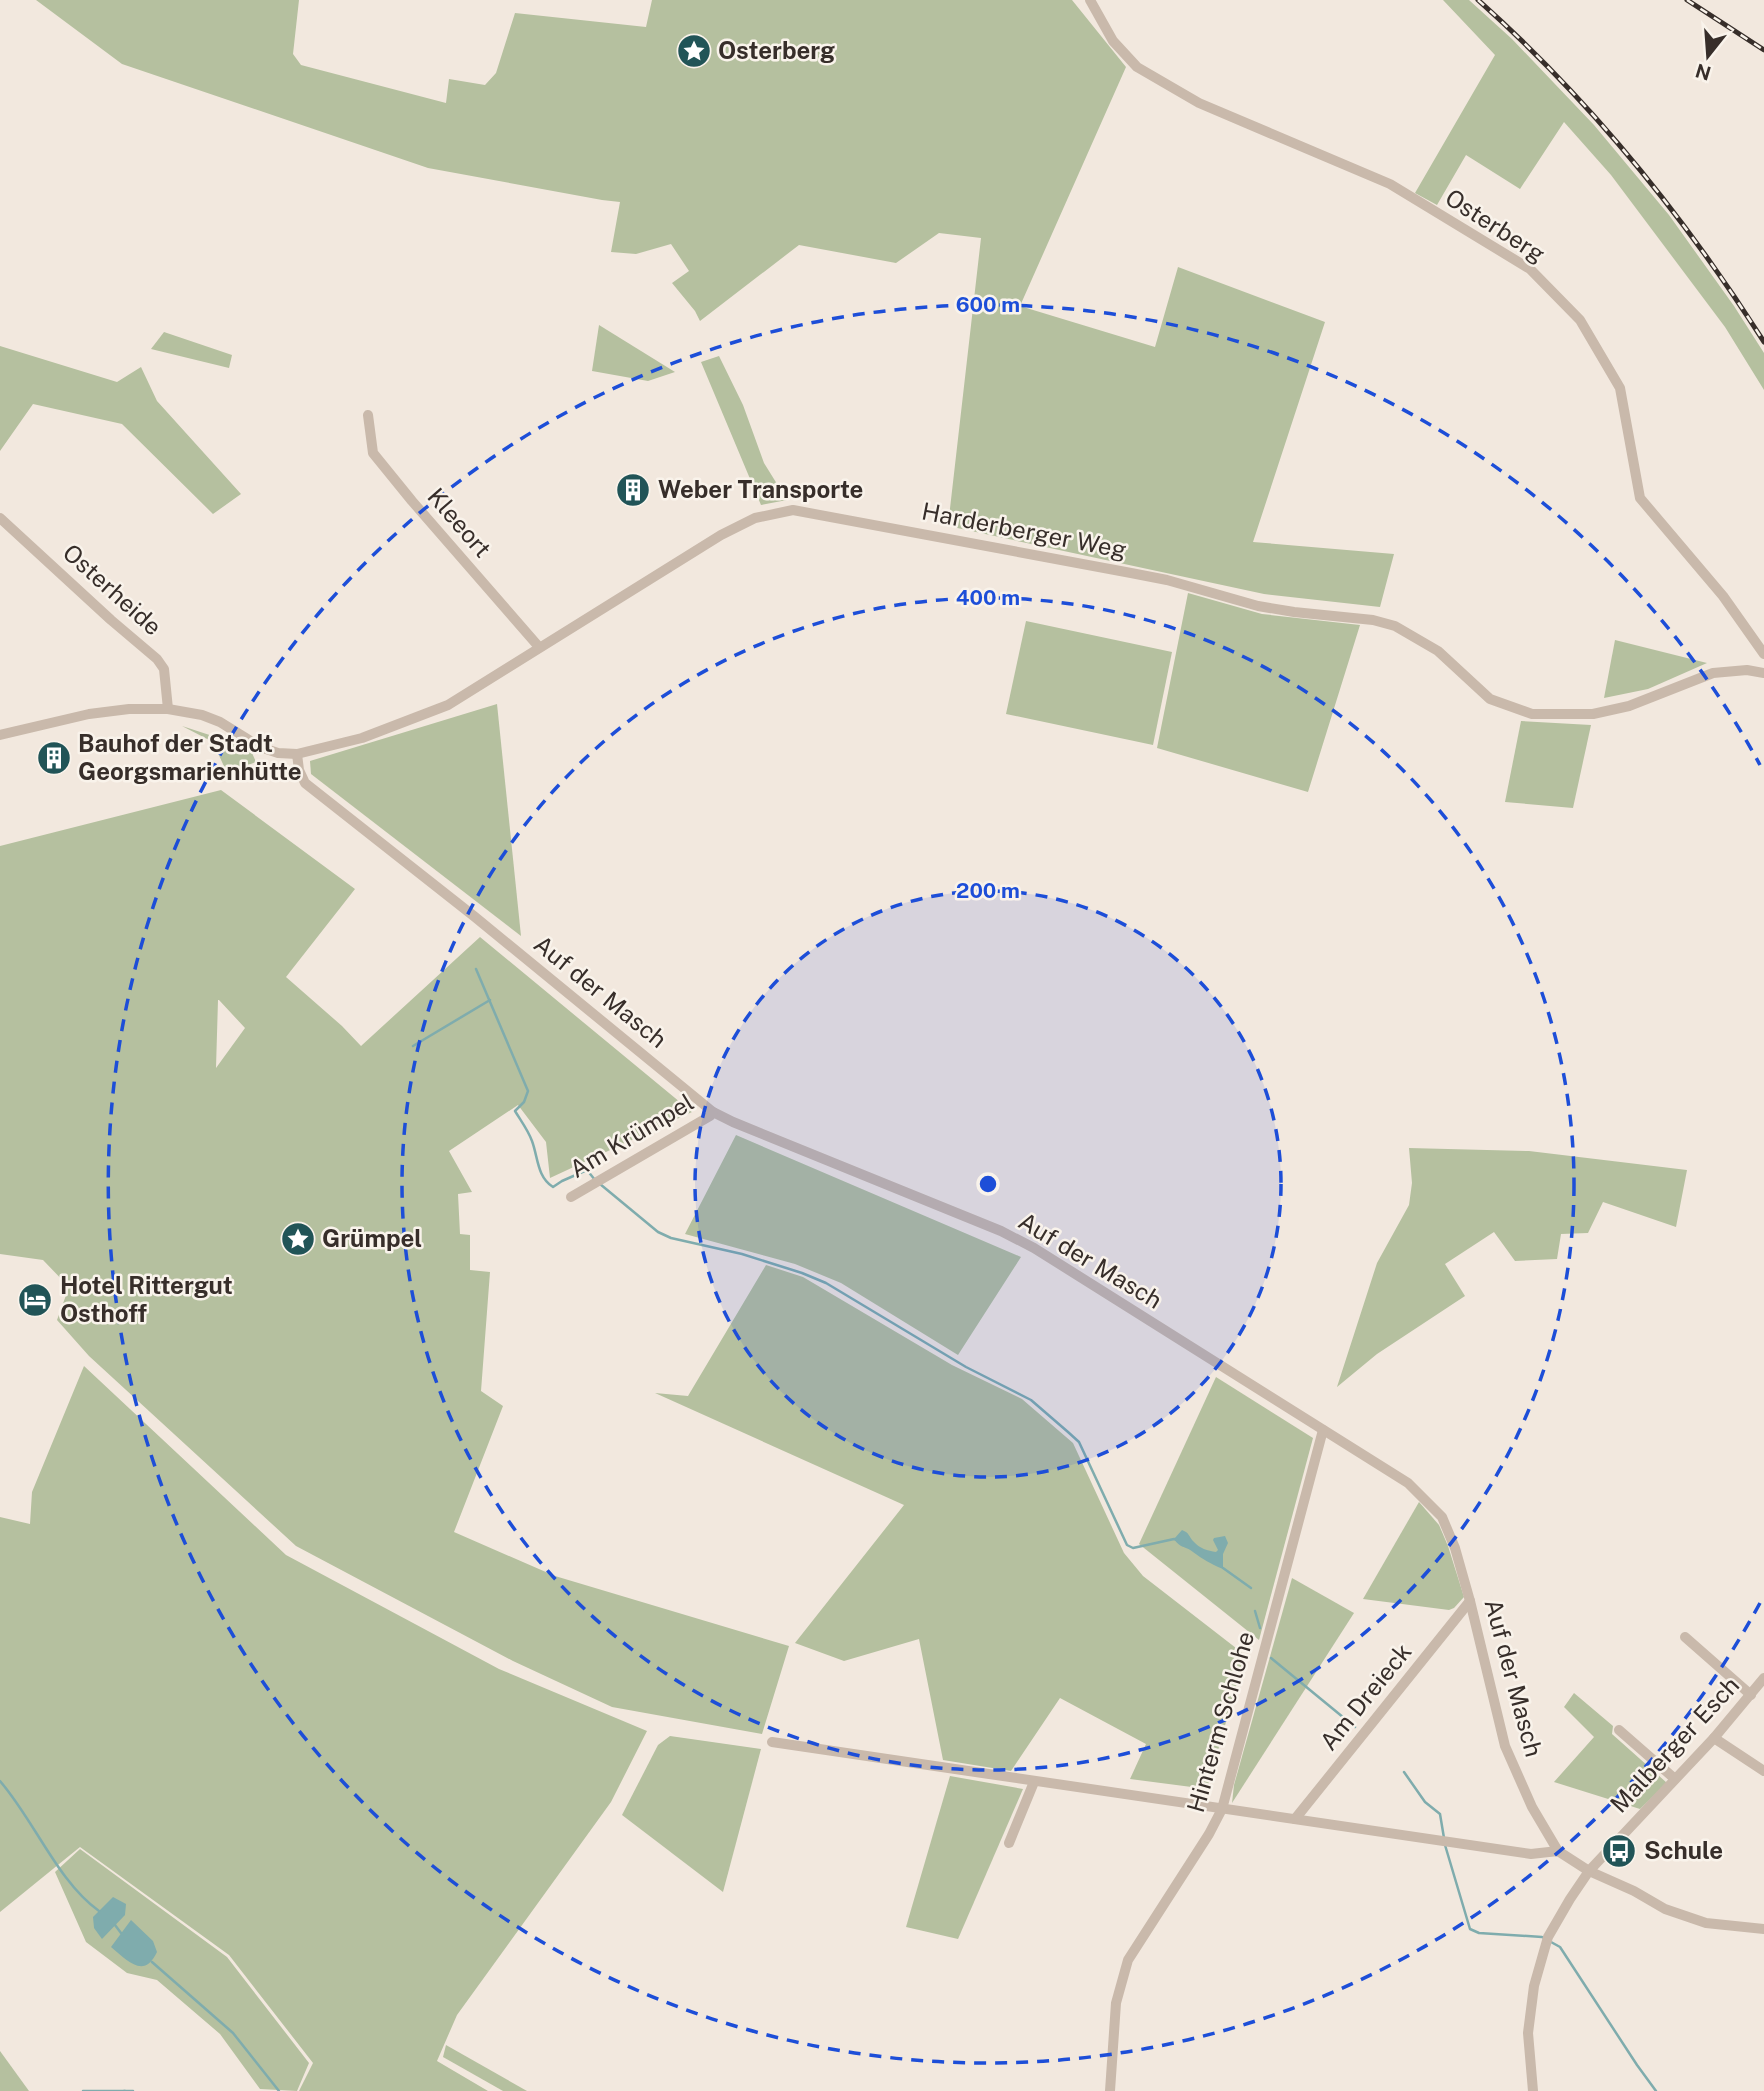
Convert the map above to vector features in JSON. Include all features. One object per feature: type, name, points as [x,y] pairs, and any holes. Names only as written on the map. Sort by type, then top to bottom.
[{"type":"street","name":"Osterberg","points":[[1090,0],[1113,41],[1137,67],[1199,103],[1390,184],[1530,269],[1580,320],[1620,388],[1640,498],[1723,596],[1764,654]]},
{"type":"street","name":"Kleeort","points":[[368,415],[373,453],[539,647]]},
{"type":"street","name":"Harderberger Weg","points":[[297,754],[362,738],[448,705],[721,535],[755,518],[793,510],[1131,572],[1258,606],[1373,620],[1395,626],[1438,651],[1490,699],[1532,714],[1593,714],[1629,706],[1713,673],[1747,670],[1764,673]]},
{"type":"street","name":"Osterheide","points":[[0,518],[157,659],[164,669],[168,709]]},
{"type":"street","points":[[0,735],[89,714],[129,709],[168,709],[202,715],[220,722],[271,752],[297,754]]},
{"type":"street","name":"Auf der Masch","points":[[297,754],[299,771],[305,783],[475,917],[713,1112],[1001,1231],[1034,1248],[1408,1483],[1442,1517],[1455,1548],[1505,1746],[1532,1807],[1558,1851]]},
{"type":"street","name":"Am Krümpel","points":[[571,1197],[713,1112]]},
{"type":"street","name":"Hinterm Schlohe","points":[[1110,2091],[1116,2003],[1128,1959],[1209,1834],[1222,1809],[1323,1430]]},
{"type":"street","name":"Am Dreieck","points":[[1295,1819],[1470,1601]]},
{"type":"street","points":[[1685,1637],[1751,1695]]},
{"type":"street","name":"Malberger Esch","points":[[1533,2091],[1528,2032],[1534,1986],[1547,1942],[1570,1899],[1589,1871],[1714,1738],[1764,1678]]},
{"type":"street","points":[[1619,1730],[1675,1779]]},
{"type":"street","points":[[1714,1738],[1764,1771]]},
{"type":"street","points":[[772,1742],[1531,1854],[1558,1851],[1589,1871],[1634,1891],[1665,1909],[1706,1923],[1764,1929]]},
{"type":"street","points":[[1009,1843],[1034,1782]]},
{"type":"green space","points":[[36,0],[299,0],[293,54],[301,65],[446,103],[449,79],[485,85],[496,73],[515,13],[646,27],[652,0],[1072,0],[1126,67],[1020,306],[1155,347],[1178,267],[1325,322],[1253,542],[1394,554],[1380,607],[1264,594],[948,526],[981,238],[939,233],[896,263],[799,245],[700,321],[672,283],[689,271],[671,244],[636,254],[611,252],[620,202],[428,168],[122,64]]},
{"type":"green space","points":[[1443,0],[1469,0],[1512,39],[1594,125],[1669,215],[1764,353],[1764,390],[1725,327],[1611,175],[1564,122],[1520,189],[1466,155],[1437,205],[1415,193],[1495,55]]},
{"type":"green space","points":[[599,325],[675,372],[648,381],[592,371]]},
{"type":"green space","points":[[164,332],[232,355],[229,368],[151,349]]},
{"type":"green space","points":[[0,346],[117,382],[141,367],[157,401],[241,494],[213,514],[122,424],[33,404],[0,451]]},
{"type":"green space","points":[[719,356],[743,405],[764,463],[787,500],[761,505],[701,362]]},
{"type":"green space","points":[[1188,593],[1262,614],[1360,625],[1308,792],[1157,748]]},
{"type":"green space","points":[[1026,621],[1172,652],[1153,745],[1006,714]]},
{"type":"green space","points":[[1615,640],[1707,663],[1648,689],[1604,698]]},
{"type":"green space","points":[[497,704],[521,936],[311,774],[310,761]]},
{"type":"green space","points":[[1521,721],[1591,725],[1573,808],[1505,802]]},
{"type":"green space","points":[[182,726],[231,742],[252,753],[256,762],[227,773],[213,742]]},
{"type":"green space","points":[[221,790],[355,889],[286,977],[361,1046],[480,937],[692,1112],[550,1178],[546,1142],[518,1105],[449,1151],[472,1192],[458,1194],[460,1234],[470,1235],[470,1270],[490,1272],[481,1391],[503,1406],[454,1532],[555,1576],[789,1646],[762,1734],[612,1707],[513,1661],[296,1546],[89,1356],[57,1320],[69,1287],[43,1260],[0,1254],[0,846]],"holes":[[[218,1000],[245,1028],[216,1068]]]},
{"type":"green space","points":[[736,1135],[1021,1257],[958,1355],[841,1283],[795,1264],[685,1234]]},
{"type":"green space","points":[[1409,1148],[1529,1151],[1687,1170],[1676,1227],[1603,1202],[1588,1233],[1561,1234],[1557,1259],[1515,1261],[1494,1232],[1445,1264],[1465,1296],[1377,1354],[1337,1387],[1377,1263],[1409,1205],[1412,1183]]},
{"type":"green space","points":[[766,1265],[803,1277],[952,1365],[1022,1399],[1073,1443],[1124,1553],[1143,1576],[1245,1655],[1207,1789],[1130,1779],[1146,1744],[1060,1698],[1011,1771],[943,1760],[919,1639],[844,1661],[795,1643],[904,1505],[655,1393],[688,1396]]},
{"type":"green space","points":[[84,1366],[286,1555],[499,1669],[647,1731],[611,1802],[457,2015],[437,2061],[488,2091],[299,2091],[313,2063],[229,1955],[80,1847],[0,1912],[0,1517],[30,1524],[32,1492]]},
{"type":"green space","points":[[1216,1377],[1313,1438],[1259,1640],[1139,1544]]},
{"type":"green space","points":[[1419,1502],[1439,1525],[1464,1597],[1449,1610],[1363,1599]]},
{"type":"green space","points":[[1292,1578],[1354,1613],[1232,1803],[1234,1785]]},
{"type":"green space","points":[[1574,1693],[1613,1726],[1612,1734],[1667,1783],[1640,1809],[1554,1782],[1594,1737],[1564,1707]]},
{"type":"green space","points":[[670,1736],[761,1749],[723,1892],[622,1815],[658,1745]]},
{"type":"green space","points":[[950,1776],[1023,1789],[958,1939],[906,1927]]},
{"type":"green space","points":[[80,1849],[227,1957],[309,2063],[297,2091],[260,2089],[220,2034],[157,1980],[127,1973],[86,1942],[55,1872]]},
{"type":"green space","points":[[446,2045],[527,2091],[503,2091],[443,2057]]},
{"type":"green space","points":[[0,2051],[29,2091],[0,2091]]},
{"type":"water","points":[[1182,1530],[1198,1546],[1216,1552],[1218,1550],[1214,1538],[1225,1536],[1228,1543],[1223,1554],[1223,1569],[1179,1544],[1174,1539]]},
{"type":"water","points":[[113,1897],[126,1904],[125,1915],[102,1939],[94,1928],[93,1917]]},
{"type":"water","points":[[131,1920],[153,1941],[157,1952],[147,1965],[135,1965],[111,1947]]},
{"type":"waterway","points":[[476,969],[528,1091],[524,1102],[515,1111],[530,1137],[544,1178],[553,1187],[587,1170],[595,1180]]},
{"type":"waterway","points":[[413,1046],[490,1000]]},
{"type":"waterway","points":[[600,1184],[658,1232],[671,1238],[742,1254],[826,1283],[966,1367],[1031,1400],[1079,1442],[1127,1545],[1133,1548],[1177,1540]]},
{"type":"waterway","points":[[1223,1568],[1251,1588]]},
{"type":"waterway","points":[[1255,1611],[1260,1628]]},
{"type":"waterway","points":[[1271,1658],[1355,1727]]},
{"type":"waterway","points":[[1404,1772],[1425,1802],[1440,1814],[1444,1838]]},
{"type":"waterway","points":[[0,1781],[71,1884],[99,1911]]},
{"type":"waterway","points":[[1445,1845],[1470,1929],[1479,1933],[1542,1937],[1560,1947],[1656,2091]]},
{"type":"waterway","points":[[115,1925],[121,1933]]},
{"type":"waterway","points":[[152,1962],[233,2033],[279,2091]]},
{"type":"waterway","points":[[83,2091],[125,2091]]},
{"type":"waterway","points":[[124,2091],[133,2091]]},
{"type":"railway","points":[[1478,0],[1558,77],[1633,161],[1701,249],[1764,342]]},
{"type":"railway","points":[[1687,0],[1764,50]]},
{"type":"place","name":"Osterberg","points":[[694,51]]},
{"type":"place","name":"Weber Transporte","points":[[633,490]]},
{"type":"place","name":"Bauhof der Stadt Georgsmarienhütte","points":[[54,758]]},
{"type":"place","name":"Grümpel","points":[[298,1239]]},
{"type":"place","name":"Hotel Rittergut Osthoff","points":[[35,1300]]},
{"type":"place","name":"Schule","points":[[1619,1851]]}]
